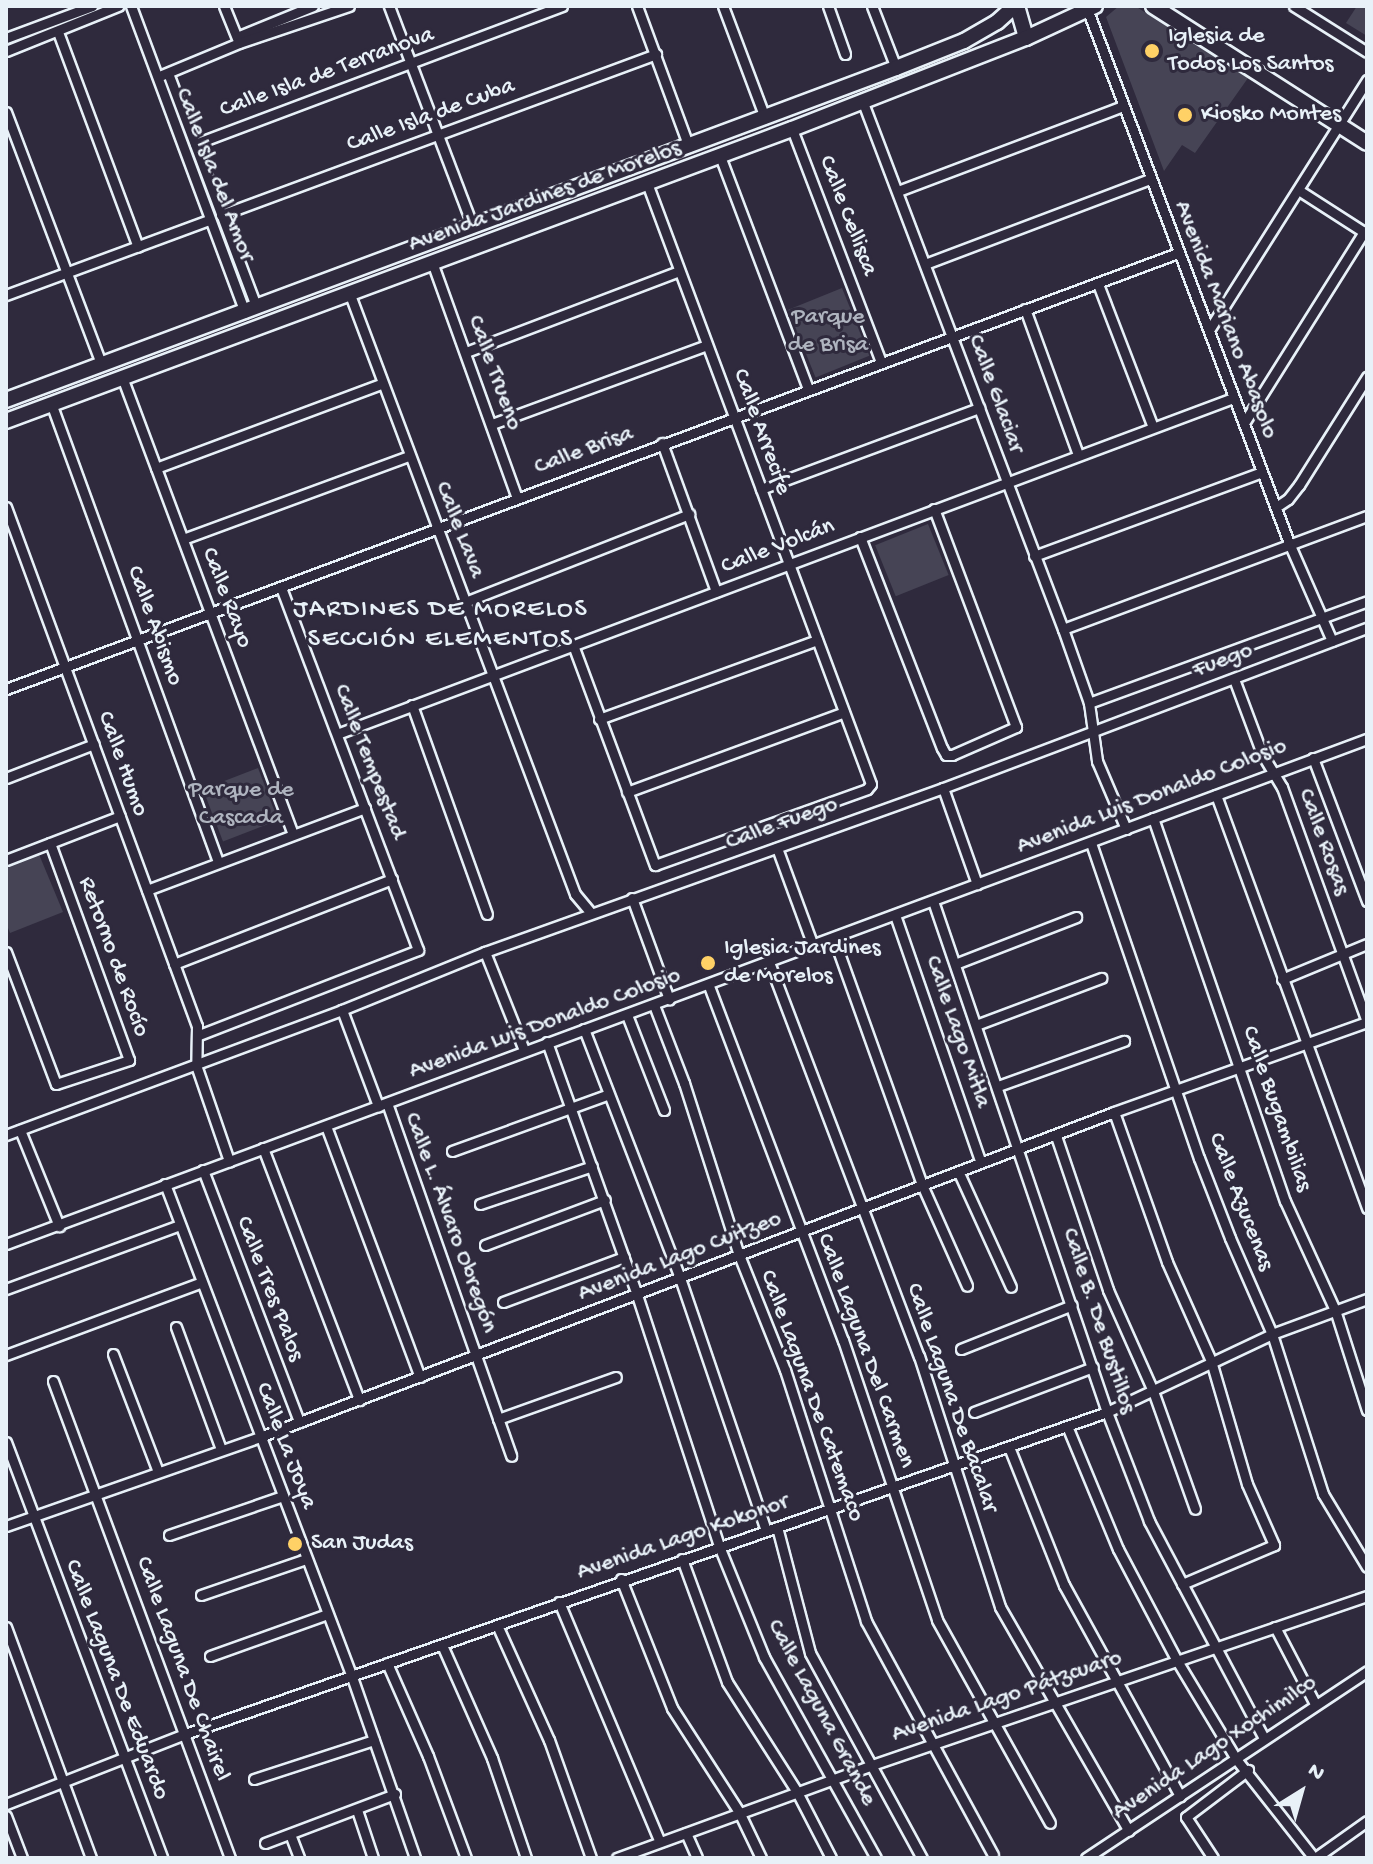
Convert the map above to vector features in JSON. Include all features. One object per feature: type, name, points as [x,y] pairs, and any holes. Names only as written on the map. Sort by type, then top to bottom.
[{"type":"main road","name":"Avenida Jardines de Morelos","points":[[6,400],[896,68],[964,41],[997,22],[1016,6]]},
{"type":"main road","points":[[1016,6],[1026,38]]},
{"type":"main road","points":[[1153,6],[1367,143]]},
{"type":"main road","name":"Avenida Jardines de Morelos","points":[[6,421],[792,129],[1026,38],[1091,9]]},
{"type":"main road","points":[[496,218],[504,236]]},
{"type":"main road","points":[[74,374],[81,392]]},
{"type":"street","points":[[6,38],[92,6]]},
{"type":"street","points":[[6,51],[118,6]]},
{"type":"street","name":"Calle Isla del Amor","points":[[131,6],[195,144],[251,310]]},
{"type":"street","points":[[224,6],[238,40]]},
{"type":"street","points":[[238,40],[349,6]]},
{"type":"street","points":[[389,6],[473,227]]},
{"type":"street","name":"Calle Isla de Terranova","points":[[195,144],[562,6]]},
{"type":"street","points":[[637,6],[689,147]]},
{"type":"street","points":[[723,6],[765,118]]},
{"type":"street","points":[[828,6],[845,54]]},
{"type":"street","points":[[872,6],[896,68]]},
{"type":"street","points":[[1294,6],[1367,52]]},
{"type":"street","points":[[163,75],[310,7]]},
{"type":"street","name":"Avenida Mariano Abasolo","points":[[1091,9],[1123,106],[1233,398],[1289,543],[1332,641]]},
{"type":"street","points":[[58,32],[138,247]]},
{"type":"street","name":"Calle Isla de Cuba","points":[[221,215],[656,54]]},
{"type":"street","name":"Calle Isla del Amor","points":[[163,75],[159,85],[209,220],[251,310]]},
{"type":"street","points":[[1209,330],[1300,191],[1367,80]]},
{"type":"street","name":"Calle Glaciar","points":[[862,100],[1063,629],[1089,703],[1097,761],[1126,829]]},
{"type":"street","points":[[898,191],[1123,106]]},
{"type":"street","points":[[6,112],[101,363]]},
{"type":"street","name":"Calle Cellisca","points":[[792,129],[881,362]]},
{"type":"street","points":[[720,156],[808,389]]},
{"type":"street","points":[[925,264],[1150,179]]},
{"type":"street","points":[[196,185],[208,180]]},
{"type":"street","name":"Calle Arrecife","points":[[647,183],[871,784]]},
{"type":"street","points":[[1244,423],[1366,233],[1300,191]]},
{"type":"street","points":[[6,295],[209,220]]},
{"type":"street","name":"Calle Brisa","points":[[6,689],[1178,253]]},
{"type":"street","name":"Calle Trueno","points":[[432,262],[517,498]]},
{"type":"street","points":[[466,352],[679,271]]},
{"type":"street","points":[[1098,284],[1153,427]]},
{"type":"street","name":"Calle Lava","points":[[349,292],[408,456],[575,894],[591,913]]},
{"type":"street","points":[[1025,309],[1078,455]]},
{"type":"street","points":[[492,424],[707,345]]},
{"type":"street","name":"Calle Rayo","points":[[122,377],[293,834]]},
{"type":"street","points":[[1276,507],[1288,499],[1299,485],[1367,377]]},
{"type":"street","points":[[156,468],[381,384]]},
{"type":"street","name":"Calle Volcán","points":[[337,734],[1233,398]]},
{"type":"street","name":"Calle Abismo","points":[[51,403],[218,862]]},
{"type":"street","points":[[761,489],[979,408]]},
{"type":"street","points":[[662,443],[716,591]]},
{"type":"street","points":[[183,539],[408,456]]},
{"type":"street","points":[[1034,556],[1262,472]]},
{"type":"street","name":"Calle Humo","points":[[6,507],[199,1035]]},
{"type":"street","points":[[860,537],[942,748],[946,755],[952,755],[1016,727],[934,509]]},
{"type":"street","points":[[465,602],[689,514]]},
{"type":"street","points":[[1063,629],[1367,516]]},
{"type":"street","name":"Calle Tempestad","points":[[199,1035],[418,950],[281,588]]},
{"type":"street","points":[[1089,703],[1367,601]]},
{"type":"street","name":"Fuego","points":[[1092,730],[1367,628]]},
{"type":"street","points":[[599,719],[817,640]]},
{"type":"street","points":[[573,645],[627,792],[844,712]]},
{"type":"street","name":"Calle Rosas","points":[[1234,679],[1262,754],[1273,772],[1367,1022]]},
{"type":"street","points":[[412,705],[487,914]]},
{"type":"street","name":"Calle Fuego","points":[[485,952],[943,788],[1092,730]]},
{"type":"street","name":"Avenida Luis Donaldo Colosio","points":[[6,1244],[524,1050],[709,986],[1367,739]]},
{"type":"street","points":[[6,778],[94,744]]},
{"type":"street","points":[[1313,758],[1367,901]]},
{"type":"street","name":"Calle Fuego","points":[[627,792],[655,865],[852,795],[871,784]]},
{"type":"street","points":[[943,788],[977,884]]},
{"type":"street","points":[[1216,795],[1367,1208]]},
{"type":"street","points":[[147,890],[365,808]]},
{"type":"street","points":[[6,860],[120,816]]},
{"type":"street","name":"Calle Bugambilias","points":[[1153,818],[1285,1201],[1335,1310],[1367,1410]]},
{"type":"street","name":"Retorno de Rocío","points":[[6,952],[56,1084],[129,1060],[50,843]]},
{"type":"street","name":"Calle Azucenas","points":[[1091,843],[1230,1238],[1272,1334],[1323,1494],[1367,1567]]},
{"type":"street","points":[[777,848],[813,946]]},
{"type":"street","points":[[174,964],[392,879]]},
{"type":"street","points":[[632,898],[669,999]]},
{"type":"street","name":"Calle B. De Bustillos","points":[[933,901],[1020,1148],[1107,1412],[1149,1521],[1213,1648],[1264,1738]]},
{"type":"street","name":"Calle Lago Mitla","points":[[895,915],[981,1163]]},
{"type":"street","points":[[955,964],[1076,917]]},
{"type":"street","points":[[834,939],[923,1187],[967,1286]]},
{"type":"street","points":[[1282,979],[1367,944]]},
{"type":"street","points":[[6,1135],[342,1010],[485,952],[524,1050]]},
{"type":"street","name":"Calle Laguna De Bacalar","points":[[769,962],[919,1356],[1000,1607],[1129,1831]]},
{"type":"street","points":[[976,1025],[1101,978]]},
{"type":"street","name":"Calle Laguna Del Carmen","points":[[709,986],[843,1340],[937,1620],[1050,1823]]},
{"type":"street","name":"Calle Laguna De Catemaco","points":[[654,1005],[684,1083],[739,1255],[785,1370],[822,1494],[832,1508],[866,1621],[878,1649],[993,1855]]},
{"type":"street","name":"Calle L. Álvaro Obregón","points":[[342,1010],[382,1104],[477,1356],[511,1456]]},
{"type":"street","points":[[627,1015],[664,1110]]},
{"type":"street","name":"Avenida Lago Cuitzeo","points":[[6,1526],[260,1437],[1114,1112],[1367,1022]]},
{"type":"street","points":[[584,1029],[680,1278],[771,1529],[810,1653],[922,1858]]},
{"type":"street","points":[[199,1035],[196,1065],[229,1161]]},
{"type":"street","points":[[998,1086],[1124,1041]]},
{"type":"street","name":"Calle Laguna Grande","points":[[547,1042],[605,1200],[719,1546],[764,1657],[876,1858]]},
{"type":"street","points":[[452,1151],[607,1095]]},
{"type":"street","points":[[1114,1112],[1167,1262],[1211,1361],[1247,1484],[1274,1545],[1182,1584]]},
{"type":"street","points":[[326,1126],[420,1377]]},
{"type":"street","points":[[20,1130],[59,1226]]},
{"type":"street","points":[[1056,1136],[1108,1290],[1153,1391],[1195,1509]]},
{"type":"street","points":[[263,1148],[359,1400]]},
{"type":"street","points":[[480,1204],[592,1166]]},
{"type":"street","name":"Calle Tres Palos","points":[[203,1170],[299,1422]]},
{"type":"street","points":[[959,1173],[1011,1287]]},
{"type":"street","name":"Calle La Joya","points":[[165,1184],[352,1677],[415,1858]]},
{"type":"street","points":[[485,1245],[605,1200]]},
{"type":"street","points":[[6,1289],[180,1225]]},
{"type":"street","points":[[503,1302],[624,1257]]},
{"type":"street","points":[[6,1355],[200,1283]]},
{"type":"street","name":"Avenida Lago Kokonor","points":[[6,1804],[185,1734],[621,1579],[1107,1412],[1272,1334],[1367,1299]]},
{"type":"street","points":[[961,1349],[1072,1305]]},
{"type":"street","points":[[176,1327],[221,1449]]},
{"type":"street","points":[[113,1354],[158,1472]]},
{"type":"street","points":[[974,1412],[1093,1367]]},
{"type":"street","points":[[498,1419],[616,1377]]},
{"type":"street","name":"Calle Laguna De Chairel","points":[[53,1381],[230,1858]]},
{"type":"street","points":[[1067,1426],[1118,1549],[1176,1659],[1236,1759],[1248,1770],[1314,1858],[1367,1821]]},
{"type":"street","name":"Calle Laguna De Eduardo","points":[[6,1442],[162,1858]]},
{"type":"street","points":[[1009,1447],[1053,1559],[1114,1680],[1180,1796]]},
{"type":"street","points":[[169,1535],[283,1496]]},
{"type":"street","points":[[201,1595],[306,1559]]},
{"type":"street","points":[[682,1559],[727,1682],[797,1792],[831,1858]]},
{"type":"street","points":[[621,1579],[672,1708],[739,1812],[761,1858]]},
{"type":"street","name":"Avenida Lago Pátzcuaro","points":[[617,1858],[630,1856],[739,1812],[994,1725],[1114,1680],[1367,1596]]},
{"type":"street","points":[[559,1602],[660,1842]]},
{"type":"street","points":[[210,1656],[327,1614]]},
{"type":"street","points":[[497,1625],[549,1740],[591,1858]]},
{"type":"street","points":[[6,1627],[91,1858]]},
{"type":"street","points":[[1275,1627],[1315,1704]]},
{"type":"street","points":[[442,1645],[492,1758],[526,1858]]},
{"type":"street","points":[[387,1663],[434,1769],[466,1858]]},
{"type":"street","name":"Avenida Lago Xochimilco","points":[[1086,1858],[1367,1671]]},
{"type":"street","points":[[254,1779],[374,1740]]},
{"type":"street","points":[[1213,1858],[1186,1817],[1248,1770]]},
{"type":"street","points":[[265,1843],[395,1794]]},
{"type":"street","points":[[357,1810],[373,1858]]},
{"type":"street","points":[[6,1816],[22,1858]]},
{"type":"street","points":[[686,1833],[697,1858]]},
{"type":"street","points":[[290,1834],[299,1858]]},
{"type":"green space","points":[[1119,6],[1135,6],[1248,78],[1195,153],[1182,145],[1164,171],[1106,17]]},
{"type":"green space","points":[[1357,6],[1367,6],[1367,36],[1346,23]]},
{"type":"green space","name":"Parque de Brisa","points":[[842,288],[869,356],[816,377],[788,310]]},
{"type":"green space","points":[[928,524],[949,575],[896,596],[875,545]]},
{"type":"green space","name":"Parque de Cascada","points":[[258,768],[278,820],[223,841],[203,789]]},
{"type":"green space","points":[[38,852],[63,912],[10,933],[6,923],[6,865]]},
{"type":"place","name":"Iglesia de Todos Los Santos","points":[[1152,51]]},
{"type":"place","name":"Kiosko Montes","points":[[1185,115]]},
{"type":"place","name":"Iglesia Jardines de Morelos","points":[[708,963]]},
{"type":"place","name":"San Judas","points":[[295,1544]]},
{"type":"district","name":"JARDINES DE MORELOS SECCIÓN ELEMENTOS","points":[[441,626]]}]
